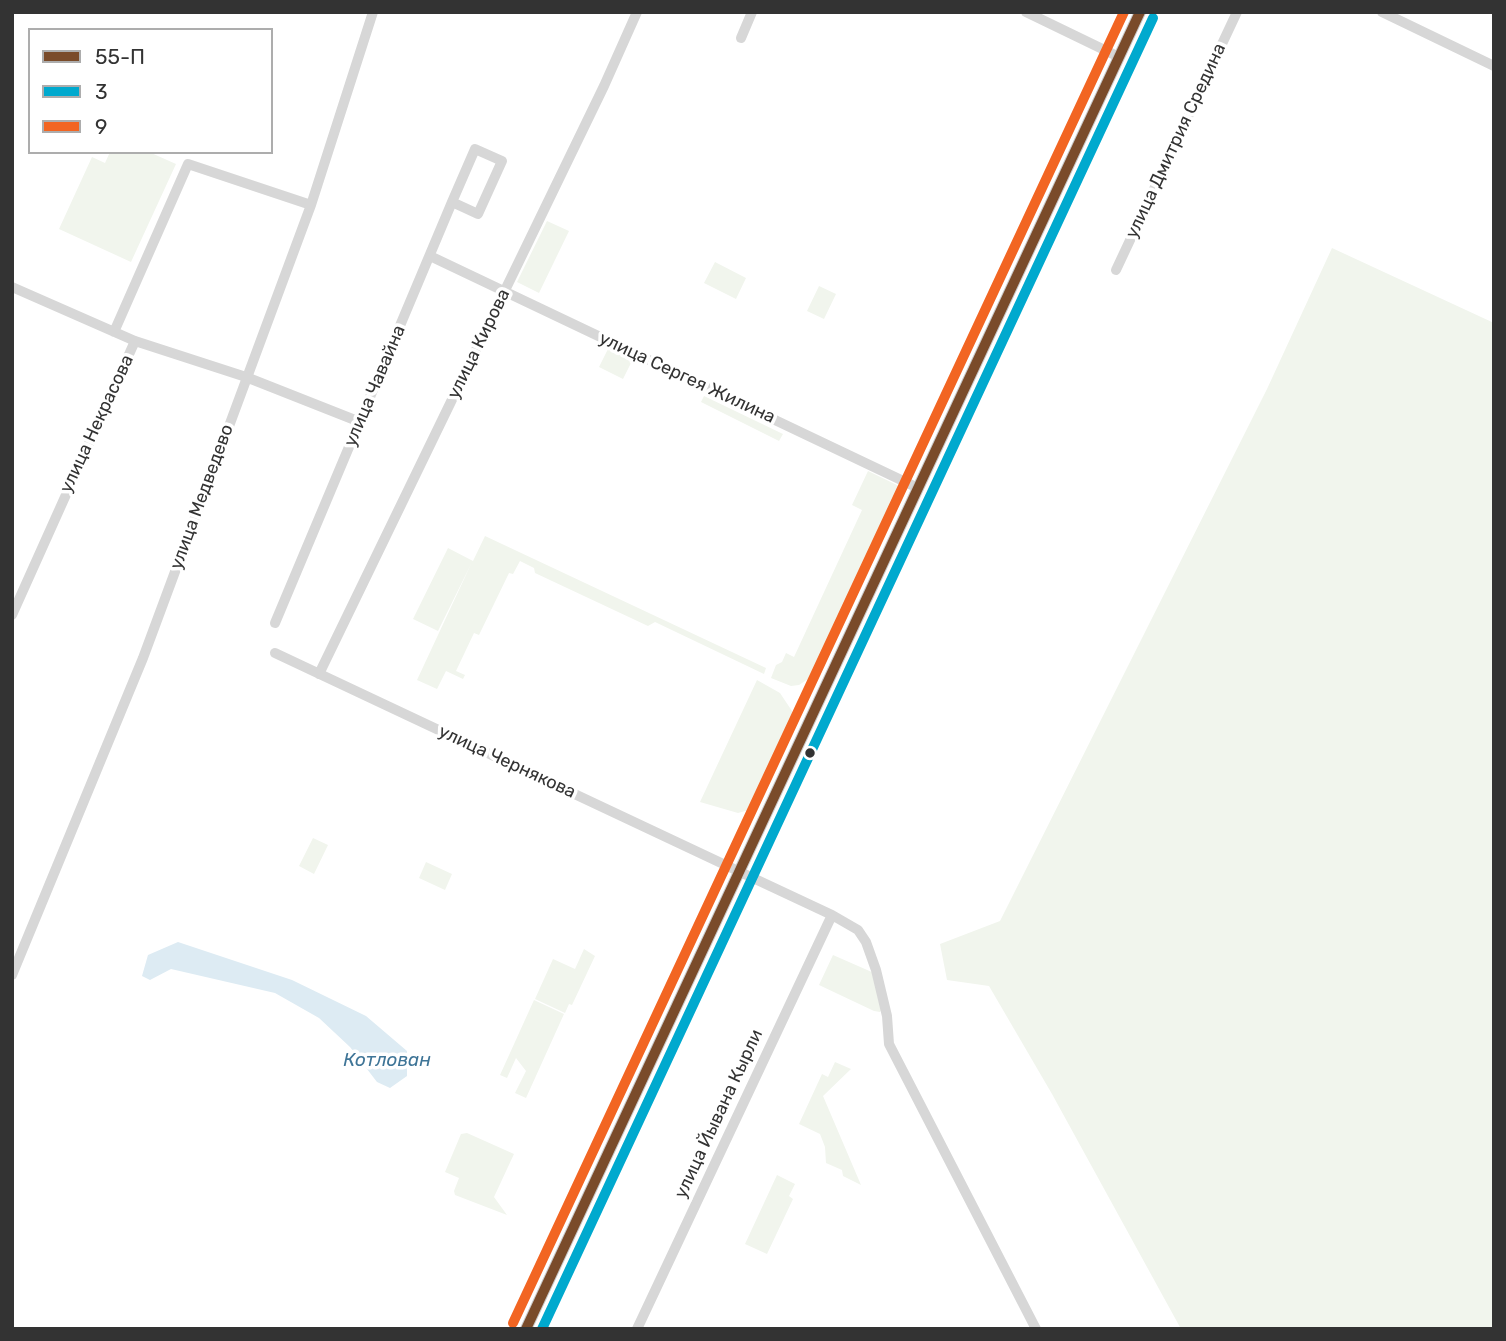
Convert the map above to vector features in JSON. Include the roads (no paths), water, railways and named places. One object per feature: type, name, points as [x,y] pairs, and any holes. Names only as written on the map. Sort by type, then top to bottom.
[{"type":"main road","points":[[526,1329],[1140,12]]},
{"type":"street","name":"улица Медведево","points":[[12,975],[143,658],[311,205],[373,12]]},
{"type":"street","name":"улица Кирова","points":[[319,674],[637,12]]},
{"type":"street","points":[[740,38],[752,12]]},
{"type":"street","points":[[1026,12],[1119,57]]},
{"type":"street","name":"улица Дмитрия Средина","points":[[1116,270],[1237,12]]},
{"type":"street","points":[[1382,12],[1494,66]]},
{"type":"street","name":"улица Чавайна","points":[[275,623],[452,202],[475,149],[502,161],[478,214],[452,202]]},
{"type":"street","points":[[114,331],[188,164],[311,205]]},
{"type":"street","name":"улица Сергея Жилина","points":[[430,256],[918,488]]},
{"type":"street","points":[[12,287],[135,341]]},
{"type":"street","name":"улица Некрасова","points":[[12,615],[16,596],[135,341],[246,377],[360,422]]},
{"type":"street","name":"улица Чернякова","points":[[275,653],[832,915],[858,930],[866,942],[876,970],[887,1016],[889,1044],[1036,1329]]},
{"type":"street","name":"улица Йывана Кырли","points":[[637,1329],[832,915]]},
{"type":"water","name":"Котлован","points":[[178,942],[292,980],[366,1016],[407,1051],[407,1076],[390,1088],[377,1082],[350,1047],[319,1018],[275,993],[171,969],[150,980],[142,976],[148,955]]}]
